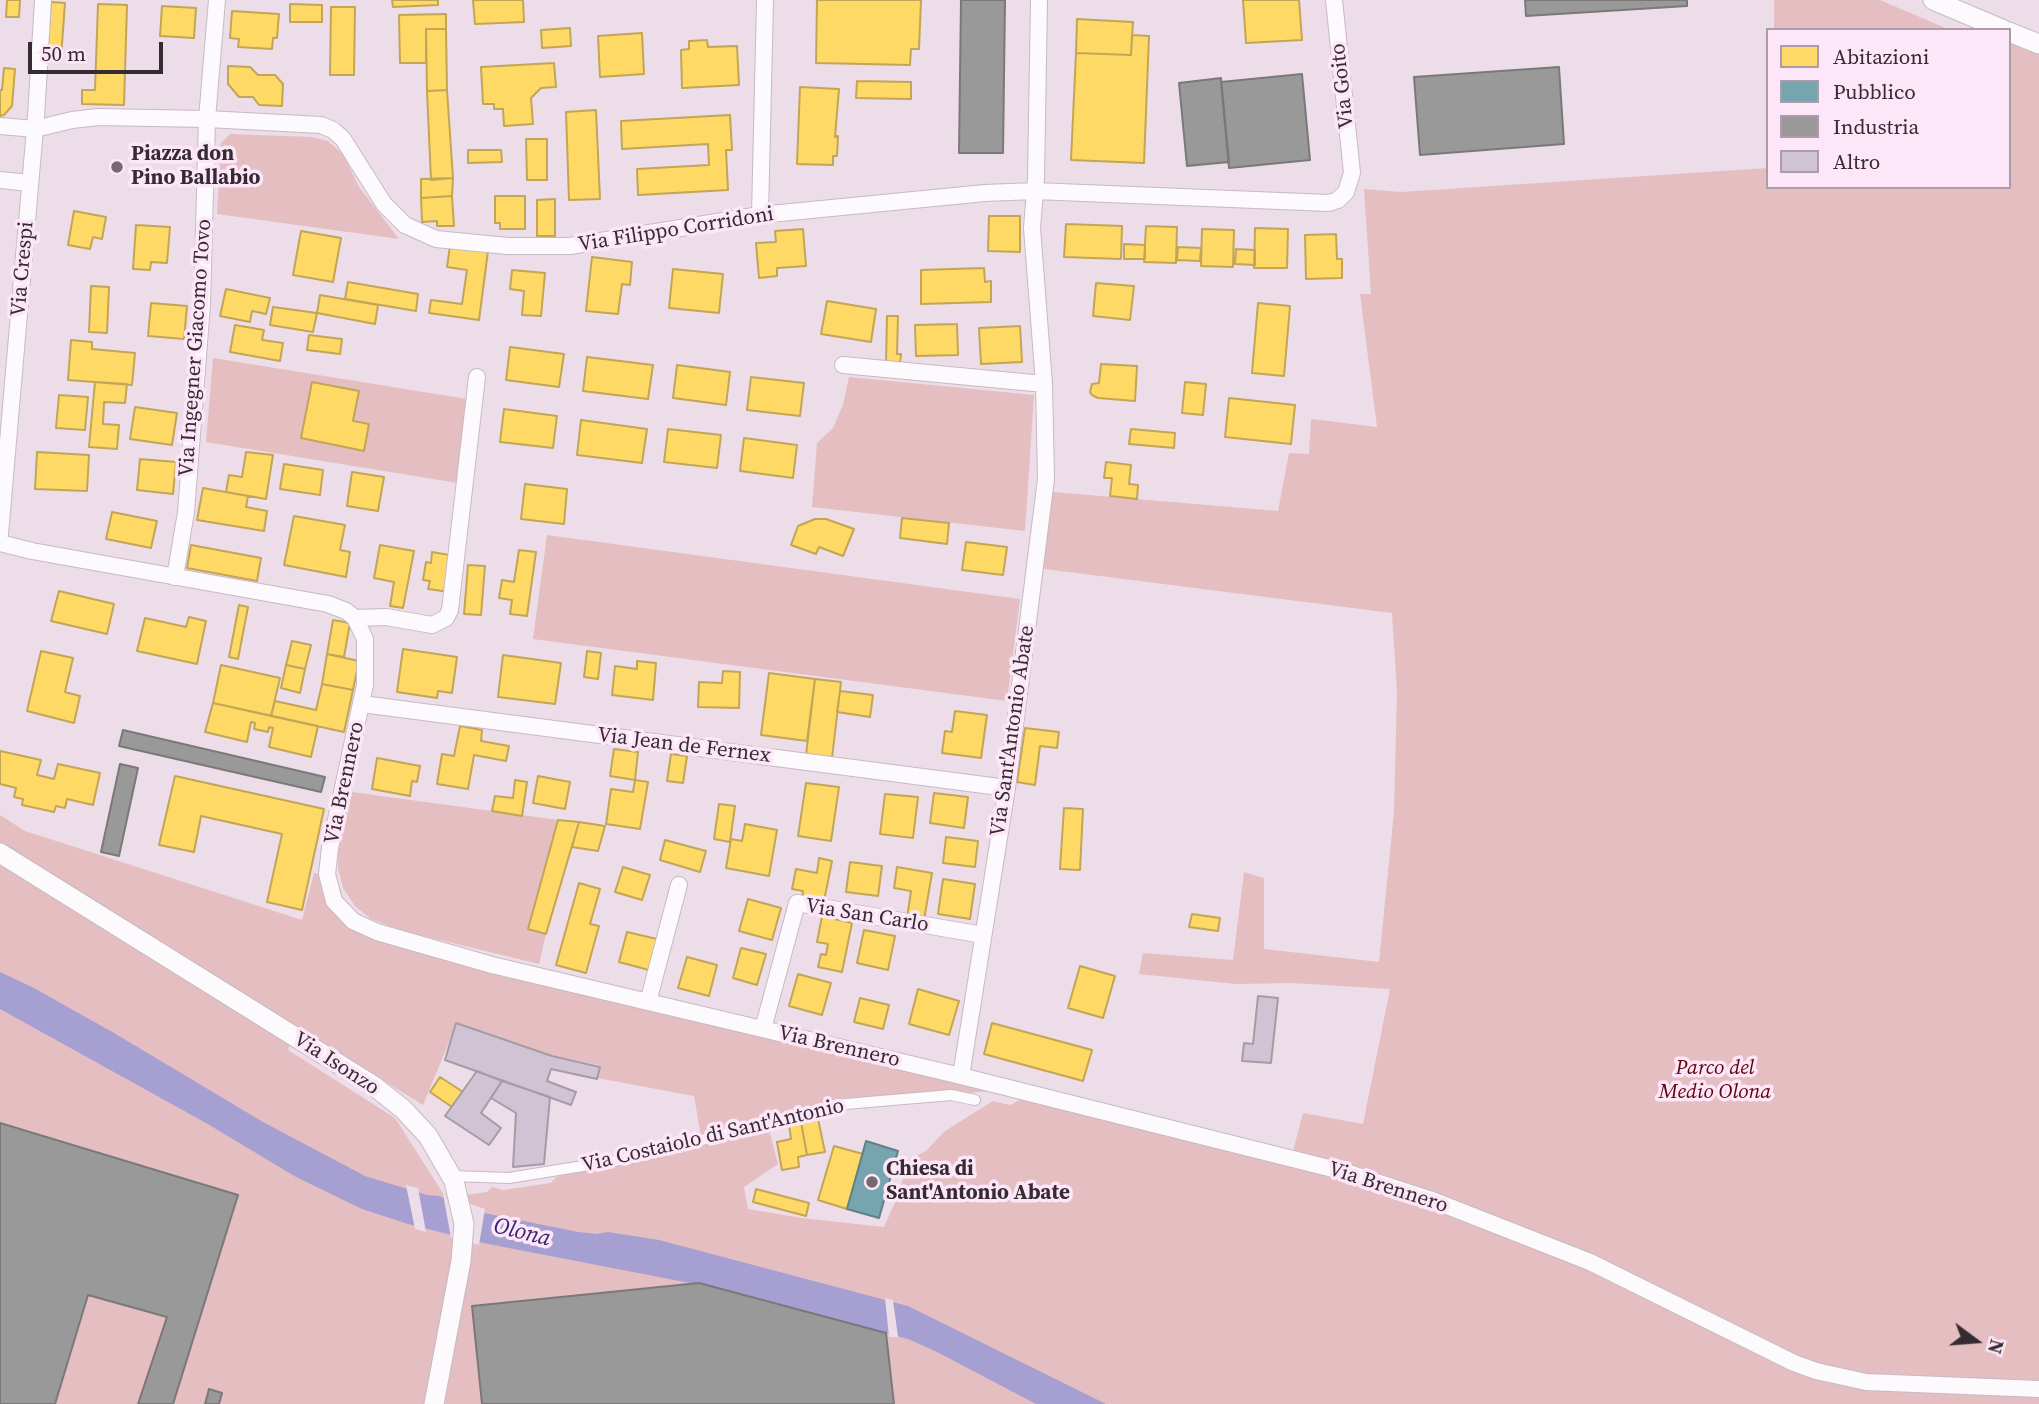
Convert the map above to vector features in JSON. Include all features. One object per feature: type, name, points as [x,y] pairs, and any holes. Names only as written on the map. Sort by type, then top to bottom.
[{"type":"street","name":"Via Crespi","points":[[0,534],[35,129],[43,0]]},
{"type":"street","name":"Via Ingegner Giacomo Tovo","points":[[175,577],[186,512],[202,304],[207,119],[217,0]]},
{"type":"street","points":[[760,215],[765,0]]},
{"type":"street","name":"Via Sant'Antonio Abate","points":[[961,1076],[1007,788],[1045,479],[1044,384],[1032,228],[1039,0]]},
{"type":"street","name":"Via Goito","points":[[1334,0],[1352,173]]},
{"type":"street","points":[[1933,0],[1999,28]]},
{"type":"street","points":[[2011,33],[2039,44]]},
{"type":"street","name":"Via Filippo Corridoni","points":[[0,126],[35,129],[89,117],[305,123],[333,130],[347,145],[378,195],[398,219],[419,233],[445,240],[508,246],[560,247],[760,215],[985,193],[1035,191],[1329,203],[1338,200],[1346,192],[1352,173]]},
{"type":"street","points":[[0,180],[30,183]]},
{"type":"street","points":[[843,365],[1044,384]]},
{"type":"street","points":[[0,544],[328,604],[355,618],[386,617],[432,625],[446,618],[450,610],[477,377]]},
{"type":"street","name":"Via Brennero","points":[[355,618],[367,649],[362,704],[330,848],[327,874],[334,901],[353,921],[377,932],[492,965],[961,1076],[1349,1173],[1432,1200],[1590,1262],[1794,1363],[1816,1371],[1866,1382],[2039,1389]]},
{"type":"street","name":"Via Jean de Fernex","points":[[362,704],[1007,788]]},
{"type":"street","name":"Via Isonzo","points":[[0,853],[374,1086],[416,1122],[438,1149],[453,1178],[464,1224],[461,1261],[434,1404]]},
{"type":"street","points":[[648,1002],[680,886]]},
{"type":"street","name":"Via San Carlo","points":[[763,1029],[797,903],[983,935]]},
{"type":"street","name":"Via Costaiolo di Sant'Antonio","points":[[453,1178],[509,1178],[638,1157],[834,1105],[951,1095],[975,1100]]},
{"type":"green space","points":[[1774,0],[1880,0],[1945,28],[1774,28]]},
{"type":"green space","name":"Parco del Medio Olona","points":[[2011,39],[2039,51],[2039,1404],[0,1404],[0,815],[25,831],[302,920],[314,873],[328,875],[333,902],[377,934],[1010,1089],[886,1101],[767,1122],[778,1164],[744,1187],[748,1209],[884,1227],[909,1160],[926,1151],[945,1131],[993,1101],[1010,1105],[1028,1096],[1291,1159],[1303,1113],[1363,1124],[1390,989],[1293,983],[1236,984],[1139,974],[1143,953],[1233,960],[1244,872],[1264,878],[1264,949],[1379,962],[1394,812],[1397,692],[1392,613],[1037,568],[1053,492],[1278,511],[1289,453],[1309,454],[1311,419],[1377,427],[1360,294],[1371,294],[1364,189],[1401,192],[1766,168],[1766,189],[2011,189]],"holes":[[[457,1023],[551,1055],[599,1065],[597,1078],[694,1096],[702,1142],[556,1177],[551,1183],[503,1190],[492,1187],[487,1192],[446,1198],[395,1118],[288,1050],[294,1025],[423,1105]]]},
{"type":"green space","points":[[230,134],[312,137],[328,141],[343,154],[359,187],[399,239],[217,214],[221,143]]},
{"type":"green space","points":[[213,358],[467,399],[458,483],[206,442]]},
{"type":"green space","points":[[849,377],[1034,395],[1025,531],[812,507],[817,443],[833,428],[843,405]]},
{"type":"green space","points":[[547,535],[1020,599],[1007,701],[533,639]]},
{"type":"green space","points":[[352,792],[558,820],[528,929],[546,934],[539,964],[403,931],[371,919],[355,906],[343,888],[338,868],[338,854]]},
{"type":"water","name":"Olona","points":[[0,972],[114,1033],[263,1122],[365,1176],[427,1195],[439,1196],[484,1213],[578,1232],[608,1232],[659,1240],[908,1306],[1106,1404],[1036,1404],[908,1339],[699,1283],[483,1243],[362,1209],[296,1177],[206,1123],[0,1009]]},
{"type":"pier","points":[[406,1185],[418,1188],[426,1232],[415,1229]]},
{"type":"pier","points":[[443,1194],[485,1209],[479,1245],[451,1238]]},
{"type":"pier","points":[[885,1298],[893,1300],[898,1337],[889,1337]]},
{"type":"building: Abitazioni","points":[[7,0],[20,0],[19,17],[6,17]]},
{"type":"building: Abitazioni","points":[[392,0],[438,0],[438,5],[393,7]]},
{"type":"building: Abitazioni","points":[[473,0],[523,0],[524,22],[475,24]]},
{"type":"building: Abitazioni","points":[[817,0],[921,0],[919,49],[911,49],[910,65],[816,63]]},
{"type":"building: Abitazioni","points":[[1243,0],[1299,0],[1302,40],[1246,43]]},
{"type":"building: Abitazioni","points":[[51,2],[65,3],[61,58],[47,58]]},
{"type":"building: Abitazioni","points":[[98,4],[127,5],[124,105],[82,104],[82,90],[95,90]]},
{"type":"building: Abitazioni","points":[[290,4],[322,5],[322,22],[290,22]]},
{"type":"building: Abitazioni","points":[[162,6],[196,8],[194,38],[160,36]]},
{"type":"building: Abitazioni","points":[[331,7],[355,7],[354,75],[330,75]]},
{"type":"building: Abitazioni","points":[[232,11],[279,14],[277,38],[273,38],[272,49],[238,47],[239,39],[230,38]]},
{"type":"building: Abitazioni","points":[[446,14],[446,29],[426,29],[426,63],[400,63],[399,15]]},
{"type":"building: Abitazioni","points":[[1077,19],[1133,22],[1131,55],[1076,53]]},
{"type":"building: Abitazioni","points":[[570,28],[571,46],[542,48],[541,30]]},
{"type":"building: Abitazioni","points":[[426,29],[446,29],[447,90],[427,91]]},
{"type":"building: Abitazioni","points":[[642,33],[644,74],[600,77],[598,36]]},
{"type":"building: Abitazioni","points":[[1132,35],[1149,36],[1144,163],[1071,160],[1076,53],[1131,55]]},
{"type":"building: Abitazioni","points":[[707,40],[708,47],[737,46],[739,85],[682,88],[681,50],[689,49],[689,41]]},
{"type":"building: Abitazioni","points":[[554,63],[556,87],[541,88],[531,98],[533,124],[504,126],[503,109],[494,109],[494,104],[483,104],[481,67]]},
{"type":"building: Abitazioni","points":[[228,66],[250,67],[258,75],[275,75],[283,84],[282,106],[259,105],[253,97],[239,97],[228,84]]},
{"type":"building: Abitazioni","points":[[4,68],[15,69],[12,106],[0,116],[0,90]]},
{"type":"building: Abitazioni","points":[[857,81],[911,82],[911,99],[856,98]]},
{"type":"building: Abitazioni","points":[[800,87],[839,89],[835,137],[838,136],[837,156],[833,156],[833,165],[797,164]]},
{"type":"building: Abitazioni","points":[[447,90],[453,178],[431,180],[427,91]]},
{"type":"building: Abitazioni","points":[[596,110],[600,199],[569,200],[566,112]]},
{"type":"building: Abitazioni","points":[[730,115],[732,150],[726,150],[728,190],[638,195],[637,169],[709,165],[708,144],[622,149],[621,121]]},
{"type":"building: Abitazioni","points":[[526,139],[547,139],[547,180],[527,180]]},
{"type":"building: Abitazioni","points":[[468,150],[501,150],[502,162],[468,163]]},
{"type":"building: Abitazioni","points":[[453,178],[452,196],[421,198],[421,179]]},
{"type":"building: Abitazioni","points":[[452,196],[454,226],[437,226],[437,221],[422,222],[421,198]]},
{"type":"building: Abitazioni","points":[[495,196],[525,196],[525,229],[500,229],[500,223],[495,223]]},
{"type":"building: Abitazioni","points":[[555,199],[555,236],[537,236],[537,200]]},
{"type":"building: Abitazioni","points":[[74,211],[106,217],[102,239],[93,237],[90,249],[68,245]]},
{"type":"building: Abitazioni","points":[[989,216],[1020,216],[1020,252],[988,251]]},
{"type":"building: Abitazioni","points":[[1066,224],[1122,226],[1121,259],[1064,257]]},
{"type":"building: Abitazioni","points":[[136,225],[170,227],[167,263],[151,262],[150,270],[133,269]]},
{"type":"building: Abitazioni","points":[[1146,226],[1177,227],[1176,263],[1144,262]]},
{"type":"building: Abitazioni","points":[[1255,228],[1288,229],[1287,268],[1254,268]]},
{"type":"building: Abitazioni","points":[[803,229],[806,266],[777,268],[777,276],[759,278],[756,243],[776,242],[775,231]]},
{"type":"building: Abitazioni","points":[[1202,229],[1234,230],[1233,267],[1201,266]]},
{"type":"building: Abitazioni","points":[[301,231],[341,238],[333,282],[293,275]]},
{"type":"building: Abitazioni","points":[[1336,234],[1337,259],[1342,259],[1342,278],[1306,279],[1305,235]]},
{"type":"building: Abitazioni","points":[[1124,244],[1145,245],[1145,259],[1124,259]]},
{"type":"building: Abitazioni","points":[[450,246],[488,251],[479,320],[429,313],[431,300],[462,304],[467,270],[447,267]]},
{"type":"building: Abitazioni","points":[[1178,247],[1201,248],[1200,261],[1177,260]]},
{"type":"building: Abitazioni","points":[[1236,249],[1255,250],[1255,265],[1235,264]]},
{"type":"building: Abitazioni","points":[[592,257],[632,262],[630,285],[622,284],[618,314],[586,311]]},
{"type":"building: Abitazioni","points":[[984,268],[985,282],[991,281],[991,302],[921,304],[921,270]]},
{"type":"building: Abitazioni","points":[[673,269],[723,274],[719,313],[669,308]]},
{"type":"building: Abitazioni","points":[[512,270],[545,273],[541,316],[522,315],[524,291],[510,289]]},
{"type":"building: Abitazioni","points":[[348,282],[418,294],[416,311],[345,299]]},
{"type":"building: Abitazioni","points":[[1096,283],[1134,286],[1130,320],[1093,316]]},
{"type":"building: Abitazioni","points":[[91,286],[109,287],[107,333],[89,332]]},
{"type":"building: Abitazioni","points":[[226,289],[270,298],[266,314],[252,311],[250,322],[220,316]]},
{"type":"building: Abitazioni","points":[[320,295],[378,305],[375,324],[317,313]]},
{"type":"building: Abitazioni","points":[[827,301],[876,309],[871,342],[821,334]]},
{"type":"building: Abitazioni","points":[[151,303],[187,306],[184,339],[148,336]]},
{"type":"building: Abitazioni","points":[[1258,303],[1290,306],[1284,376],[1252,373]]},
{"type":"building: Abitazioni","points":[[273,307],[317,313],[313,332],[270,325]]},
{"type":"building: Abitazioni","points":[[887,316],[898,316],[897,354],[901,354],[900,364],[886,363]]},
{"type":"building: Abitazioni","points":[[957,324],[958,355],[916,356],[915,325]]},
{"type":"building: Abitazioni","points":[[235,325],[264,330],[262,340],[283,343],[280,361],[230,352]]},
{"type":"building: Abitazioni","points":[[1020,326],[1022,362],[981,364],[979,328]]},
{"type":"building: Abitazioni","points":[[309,335],[342,339],[340,354],[307,350]]},
{"type":"building: Abitazioni","points":[[71,340],[92,342],[92,349],[135,353],[132,385],[68,380]]},
{"type":"building: Abitazioni","points":[[510,347],[564,354],[559,387],[506,380]]},
{"type":"building: Abitazioni","points":[[587,357],[653,365],[648,399],[583,391]]},
{"type":"building: Abitazioni","points":[[1101,364],[1137,366],[1135,401],[1098,398],[1092,395],[1092,384],[1099,383]]},
{"type":"building: Abitazioni","points":[[677,365],[730,372],[726,405],[673,398]]},
{"type":"building: Abitazioni","points":[[751,377],[804,383],[800,416],[747,410]]},
{"type":"building: Abitazioni","points":[[95,382],[127,384],[125,403],[104,402],[103,424],[119,425],[117,449],[89,447]]},
{"type":"building: Abitazioni","points":[[312,382],[359,391],[353,421],[369,424],[364,451],[301,438]]},
{"type":"building: Abitazioni","points":[[1185,382],[1206,384],[1203,415],[1182,413]]},
{"type":"building: Abitazioni","points":[[59,395],[88,397],[85,430],[56,428]]},
{"type":"building: Abitazioni","points":[[1229,398],[1295,405],[1291,444],[1225,437]]},
{"type":"building: Abitazioni","points":[[135,407],[177,413],[172,445],[130,439]]},
{"type":"building: Abitazioni","points":[[504,409],[557,416],[553,448],[500,442]]},
{"type":"building: Abitazioni","points":[[581,420],[647,429],[642,463],[577,455]]},
{"type":"building: Abitazioni","points":[[668,429],[721,435],[717,468],[664,462]]},
{"type":"building: Abitazioni","points":[[1131,429],[1175,433],[1174,448],[1129,444]]},
{"type":"building: Abitazioni","points":[[744,438],[797,445],[793,478],[740,471]]},
{"type":"building: Abitazioni","points":[[37,452],[89,455],[87,491],[35,489]]},
{"type":"building: Abitazioni","points":[[246,452],[273,455],[266,499],[226,492],[229,475],[242,477]]},
{"type":"building: Abitazioni","points":[[140,459],[176,462],[173,494],[137,490]]},
{"type":"building: Abitazioni","points":[[1106,462],[1131,465],[1129,484],[1138,485],[1137,499],[1110,496],[1112,478],[1104,478]]},
{"type":"building: Abitazioni","points":[[284,464],[323,470],[320,495],[280,489]]},
{"type":"building: Abitazioni","points":[[352,472],[384,477],[378,511],[347,506]]},
{"type":"building: Abitazioni","points":[[525,484],[567,489],[564,524],[521,519]]},
{"type":"building: Abitazioni","points":[[203,488],[248,496],[246,507],[267,511],[264,531],[197,520]]},
{"type":"building: Abitazioni","points":[[112,512],[157,521],[151,548],[106,539]]},
{"type":"building: Abitazioni","points":[[294,516],[345,525],[340,550],[350,552],[346,577],[284,565]]},
{"type":"building: Abitazioni","points":[[902,518],[949,523],[947,544],[900,538]]},
{"type":"building: Abitazioni","points":[[815,519],[826,519],[854,529],[843,556],[819,547],[816,554],[791,545],[798,526]]},
{"type":"building: Abitazioni","points":[[966,542],[1007,547],[1003,575],[962,570]]},
{"type":"building: Abitazioni","points":[[191,545],[261,558],[257,581],[187,568]]},
{"type":"building: Abitazioni","points":[[380,545],[414,551],[403,608],[390,606],[394,582],[374,578]]},
{"type":"building: Abitazioni","points":[[519,550],[536,552],[527,616],[510,614],[512,600],[499,598],[502,580],[514,582]]},
{"type":"building: Abitazioni","points":[[432,552],[455,556],[450,592],[428,589],[430,581],[423,580],[426,562],[431,563]]},
{"type":"building: Abitazioni","points":[[468,565],[485,566],[481,615],[464,614]]},
{"type":"building: Abitazioni","points":[[59,591],[114,604],[107,634],[51,621]]},
{"type":"building: Abitazioni","points":[[239,605],[248,607],[238,659],[229,657]]},
{"type":"building: Abitazioni","points":[[189,617],[206,621],[197,664],[137,651],[145,618],[186,627]]},
{"type":"building: Abitazioni","points":[[333,620],[350,623],[344,657],[327,654]]},
{"type":"building: Abitazioni","points":[[292,641],[311,645],[305,669],[286,665]]},
{"type":"building: Abitazioni","points":[[403,649],[457,657],[452,693],[438,691],[437,698],[397,692]]},
{"type":"building: Abitazioni","points":[[41,651],[73,658],[65,692],[80,696],[74,723],[27,711]]},
{"type":"building: Abitazioni","points":[[587,651],[601,653],[598,679],[584,677]]},
{"type":"building: Abitazioni","points":[[327,654],[359,661],[353,690],[322,684]]},
{"type":"building: Abitazioni","points":[[503,655],[561,663],[555,704],[498,697]]},
{"type":"building: Abitazioni","points":[[637,661],[656,663],[653,700],[612,695],[615,666],[637,669]]},
{"type":"building: Abitazioni","points":[[221,665],[280,678],[271,716],[213,703]]},
{"type":"building: Abitazioni","points":[[286,665],[305,669],[300,693],[281,688]]},
{"type":"building: Abitazioni","points":[[723,671],[740,672],[739,708],[698,707],[699,682],[722,683]]},
{"type":"building: Abitazioni","points":[[769,673],[815,679],[807,741],[761,735]]},
{"type":"building: Abitazioni","points":[[815,679],[841,682],[832,758],[806,755]]},
{"type":"building: Abitazioni","points":[[322,684],[353,690],[344,732],[271,716],[275,701],[316,710]]},
{"type":"building: Abitazioni","points":[[840,691],[873,695],[870,717],[837,712]]},
{"type":"building: Abitazioni","points":[[213,703],[318,726],[311,757],[269,747],[273,728],[269,727],[268,732],[254,729],[255,723],[251,722],[247,742],[205,732]]},
{"type":"building: Abitazioni","points":[[955,711],[987,715],[981,758],[942,753],[945,731],[952,732]]},
{"type":"building: Abitazioni","points":[[460,726],[482,730],[481,741],[509,746],[506,761],[474,755],[468,789],[437,784],[442,754],[454,756]]},
{"type":"building: Abitazioni","points":[[1025,728],[1059,732],[1057,748],[1040,746],[1035,785],[1017,782]]},
{"type":"building: Abitazioni","points":[[614,749],[638,752],[635,780],[610,776]]},
{"type":"building: Abitazioni","points":[[0,751],[41,760],[37,775],[54,779],[58,764],[100,773],[93,805],[67,799],[65,808],[56,806],[54,812],[22,805],[23,799],[14,797],[16,788],[0,784]]},
{"type":"building: Abitazioni","points":[[671,754],[687,756],[683,783],[667,781]]},
{"type":"building: Abitazioni","points":[[377,758],[420,766],[417,782],[412,781],[410,796],[372,789]]},
{"type":"building: Abitazioni","points":[[175,776],[324,809],[302,910],[267,902],[282,834],[201,816],[194,852],[159,845]]},
{"type":"building: Abitazioni","points":[[538,776],[570,782],[565,809],[533,803]]},
{"type":"building: Abitazioni","points":[[515,780],[527,782],[522,816],[492,811],[495,796],[513,798]]},
{"type":"building: Abitazioni","points":[[635,780],[648,782],[640,829],[606,824],[611,789],[633,792]]},
{"type":"building: Abitazioni","points":[[806,783],[839,787],[831,841],[798,836]]},
{"type":"building: Abitazioni","points":[[934,793],[968,797],[964,828],[930,823]]},
{"type":"building: Abitazioni","points":[[885,794],[918,797],[913,838],[880,834]]},
{"type":"building: Abitazioni","points":[[719,804],[735,806],[730,842],[714,839]]},
{"type":"building: Abitazioni","points":[[1064,808],[1083,809],[1080,870],[1060,869]]},
{"type":"building: Abitazioni","points":[[558,820],[579,822],[546,934],[528,929]]},
{"type":"building: Abitazioni","points":[[579,822],[605,826],[598,851],[572,847]]},
{"type":"building: Abitazioni","points":[[745,824],[777,830],[769,876],[726,868],[731,839],[742,841]]},
{"type":"building: Abitazioni","points":[[946,837],[978,841],[975,867],[943,863]]},
{"type":"building: Abitazioni","points":[[665,840],[706,851],[700,872],[660,860]]},
{"type":"building: Abitazioni","points":[[819,858],[832,861],[824,901],[802,897],[803,891],[792,889],[796,869],[817,873]]},
{"type":"building: Abitazioni","points":[[850,862],[882,866],[878,896],[846,892]]},
{"type":"building: Abitazioni","points":[[623,867],[650,875],[642,900],[615,892]]},
{"type":"building: Abitazioni","points":[[897,867],[932,873],[924,920],[907,918],[911,891],[894,888]]},
{"type":"building: Abitazioni","points":[[943,879],[975,884],[970,919],[938,914]]},
{"type":"building: Abitazioni","points":[[579,883],[600,889],[590,924],[599,926],[586,973],[556,965]]},
{"type":"building: Abitazioni","points":[[748,899],[781,908],[772,940],[739,931]]},
{"type":"building: Abitazioni","points":[[1192,914],[1220,918],[1218,931],[1189,927]]},
{"type":"building: Abitazioni","points":[[822,916],[852,923],[842,972],[818,967],[821,954],[826,955],[828,944],[817,942]]},
{"type":"building: Abitazioni","points":[[864,930],[895,936],[888,970],[857,963]]},
{"type":"building: Abitazioni","points":[[627,932],[657,939],[649,970],[619,962]]},
{"type":"building: Abitazioni","points":[[741,948],[766,954],[757,985],[733,978]]},
{"type":"building: Abitazioni","points":[[687,957],[717,965],[709,996],[678,988]]},
{"type":"building: Abitazioni","points":[[1080,966],[1115,976],[1103,1018],[1068,1008]]},
{"type":"building: Abitazioni","points":[[798,974],[831,983],[822,1015],[789,1006]]},
{"type":"building: Abitazioni","points":[[918,989],[959,1001],[949,1035],[909,1024]]},
{"type":"building: Abitazioni","points":[[860,998],[889,1005],[883,1029],[854,1022]]},
{"type":"building: Abitazioni","points":[[992,1023],[1092,1050],[1083,1081],[984,1054]]},
{"type":"building: Abitazioni","points":[[440,1077],[463,1092],[452,1107],[430,1092]]},
{"type":"building: Abitazioni","points":[[818,1119],[825,1152],[807,1155],[801,1122]]},
{"type":"building: Abitazioni","points":[[801,1122],[807,1155],[798,1157],[799,1167],[782,1170],[777,1142],[791,1139],[789,1124]]},
{"type":"building: Abitazioni","points":[[834,1146],[863,1154],[847,1209],[818,1200]]},
{"type":"building: Abitazioni","points":[[756,1189],[809,1203],[806,1216],[753,1202]]},
{"type":"building: Pubblico","name":"Chiesa di Sant'Antonio Abate","points":[[866,1141],[898,1151],[879,1218],[847,1209]]},
{"type":"building: Industria","points":[[961,0],[1005,0],[1003,153],[959,153]]},
{"type":"building: Industria","points":[[1525,0],[1687,0],[1687,6],[1526,16]]},
{"type":"building: Industria","points":[[1559,67],[1564,144],[1420,155],[1414,77]]},
{"type":"building: Industria","points":[[1302,74],[1310,160],[1229,168],[1221,82]]},
{"type":"building: Industria","points":[[1221,78],[1229,162],[1187,166],[1179,83]]},
{"type":"building: Industria","points":[[123,730],[325,777],[321,792],[119,746]]},
{"type":"building: Industria","points":[[120,764],[138,768],[119,856],[101,852]]},
{"type":"building: Industria","points":[[0,1123],[238,1195],[173,1404],[138,1404],[167,1317],[88,1295],[55,1404],[0,1404]]},
{"type":"building: Industria","points":[[699,1283],[886,1333],[894,1404],[482,1404],[472,1306]]},
{"type":"building: Industria","points":[[209,1389],[222,1393],[219,1404],[205,1404]]},
{"type":"building: Altro","points":[[1258,996],[1278,998],[1271,1063],[1242,1061],[1244,1043],[1253,1044]]},
{"type":"building: Altro","points":[[456,1023],[552,1056],[600,1067],[597,1079],[551,1069],[547,1081],[576,1092],[571,1105],[445,1060]]},
{"type":"building: Altro","points":[[477,1071],[502,1081],[481,1113],[501,1128],[489,1145],[445,1116]]},
{"type":"building: Altro","points":[[502,1081],[550,1097],[544,1164],[513,1167],[516,1113],[491,1098]]},
{"type":"place","name":"Piazza don Pino Ballabio","points":[[117,167]]},
{"type":"place","name":"Chiesa di Sant'Antonio Abate","points":[[872,1182]]}]
